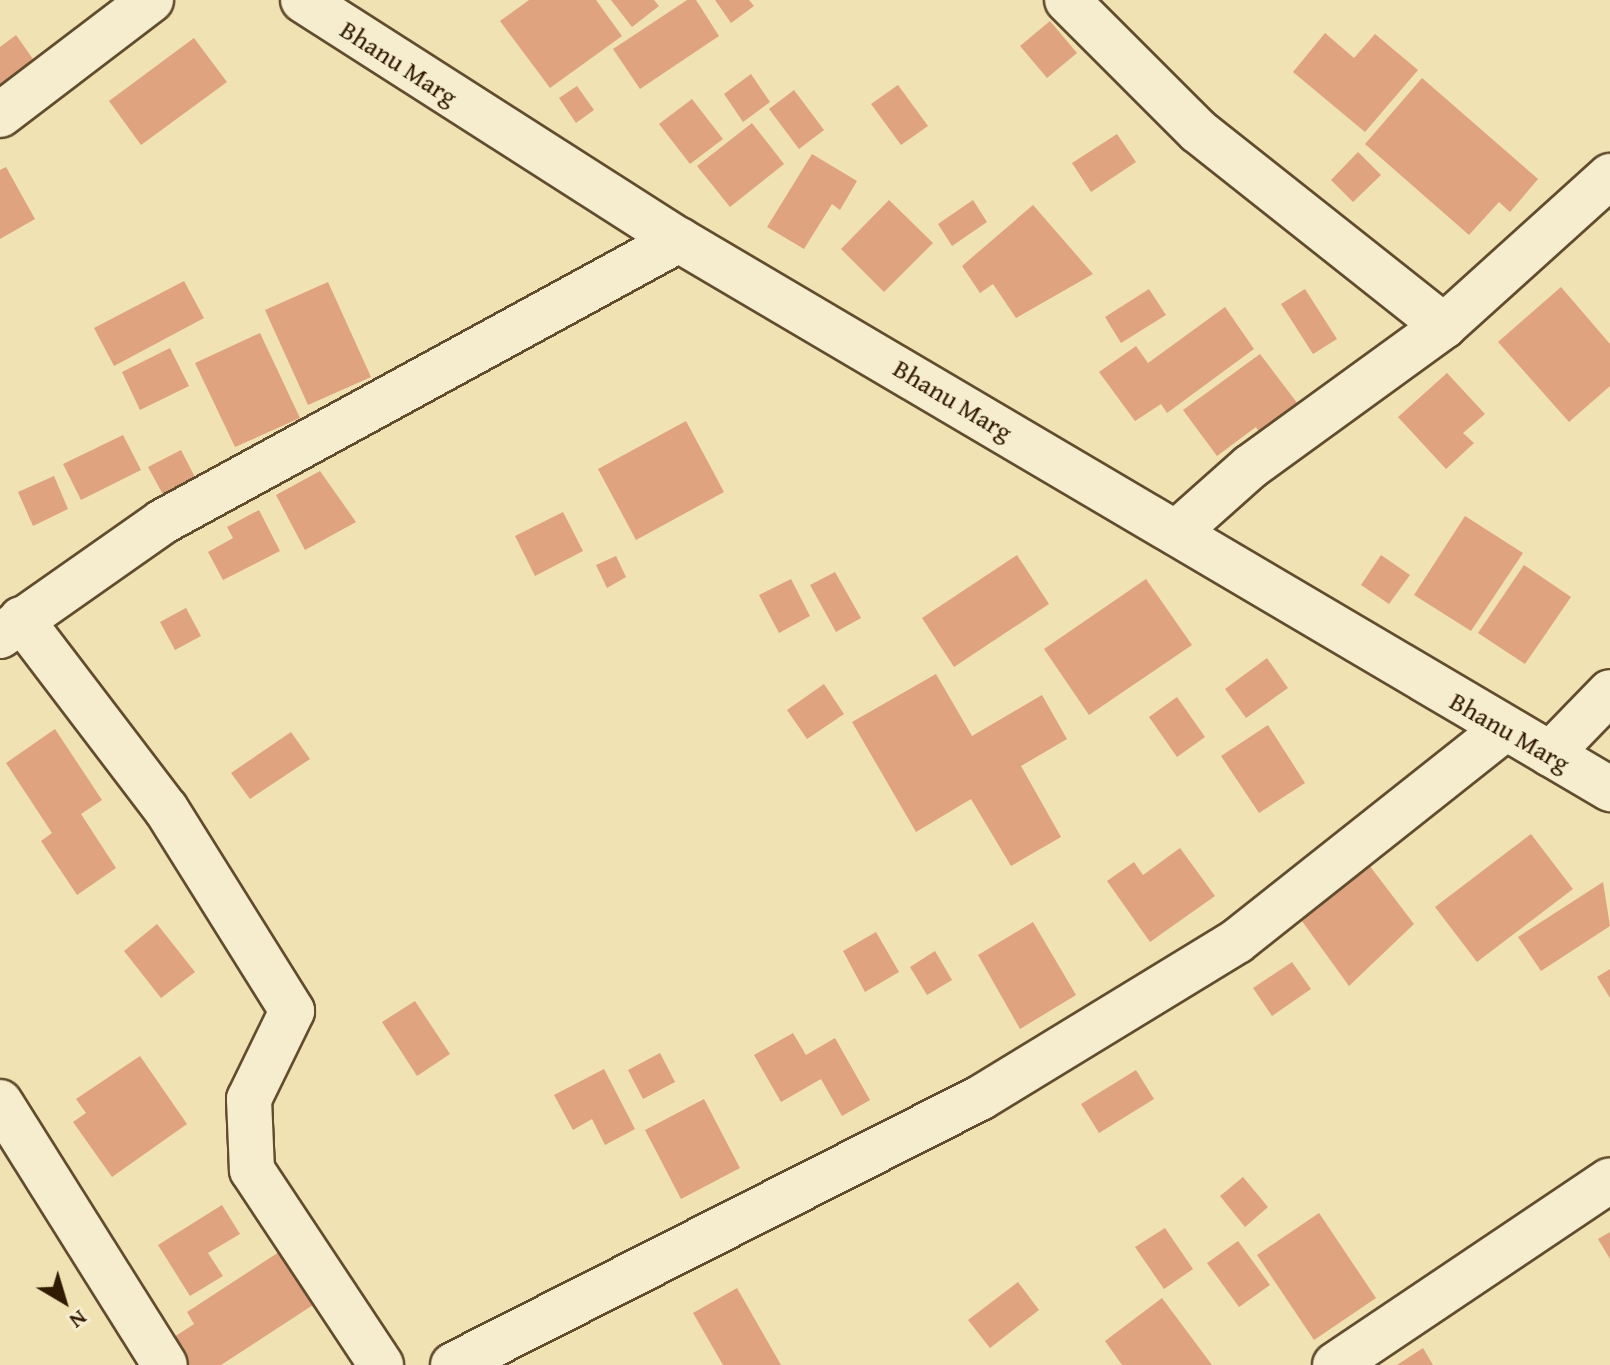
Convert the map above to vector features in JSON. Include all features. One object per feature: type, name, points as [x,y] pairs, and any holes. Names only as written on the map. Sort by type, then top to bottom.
[{"type":"street","points":[[0,115],[151,0]]},
{"type":"street","name":"Bhanu Marg","points":[[303,0],[679,240],[1610,789]]},
{"type":"street","points":[[1067,0],[1198,131],[1444,326]]},
{"type":"street","points":[[1177,532],[1250,467],[1444,326],[1610,176]]},
{"type":"street","points":[[381,1365],[252,1170],[249,1099],[292,1011],[166,809],[11,627],[162,522],[679,240]]},
{"type":"street","points":[[1550,754],[1610,692]]},
{"type":"street","points":[[453,1365],[1007,1082],[1237,941],[1504,729]]},
{"type":"street","points":[[0,1102],[165,1365]]},
{"type":"street","points":[[1335,1365],[1610,1180]]},
{"type":"building","points":[[529,0],[596,0],[622,36],[550,88],[500,21]]},
{"type":"building","points":[[611,0],[654,0],[659,6],[632,27]]},
{"type":"building","points":[[687,0],[696,0],[719,36],[640,89],[613,49]]},
{"type":"building","points":[[715,0],[749,0],[754,6],[731,23]]},
{"type":"building","points":[[1050,21],[1077,53],[1047,78],[1020,46]]},
{"type":"building","points":[[1325,33],[1354,58],[1375,34],[1418,70],[1365,132],[1293,72]]},
{"type":"building","points":[[16,35],[38,66],[0,93],[0,47]]},
{"type":"building","points":[[194,38],[227,82],[141,145],[109,101]]},
{"type":"building","points":[[751,74],[770,102],[743,122],[724,94]]},
{"type":"building","points":[[1422,78],[1538,179],[1510,212],[1499,202],[1469,235],[1365,144]]},
{"type":"building","points":[[898,85],[928,126],[901,145],[871,104]]},
{"type":"building","points":[[577,86],[594,110],[576,123],[559,98]]},
{"type":"building","points":[[794,90],[824,130],[799,149],[769,109]]},
{"type":"building","points":[[692,99],[723,139],[690,164],[659,124]]},
{"type":"building","points":[[752,123],[784,164],[730,207],[697,166]]},
{"type":"building","points":[[1117,134],[1136,162],[1091,192],[1072,163]]},
{"type":"building","points":[[1358,152],[1381,175],[1353,202],[1331,180]]},
{"type":"building","points":[[812,154],[857,181],[840,210],[832,204],[804,249],[767,227]]},
{"type":"building","points":[[6,167],[35,219],[0,239],[0,170]]},
{"type":"building","points":[[889,200],[933,243],[884,292],[841,249]]},
{"type":"building","points":[[973,200],[987,222],[952,246],[938,224]]},
{"type":"building","points":[[1033,205],[1093,274],[1016,318],[993,284],[980,293],[962,266]]},
{"type":"building","points":[[184,281],[204,318],[114,366],[94,328]]},
{"type":"building","points":[[328,282],[371,377],[308,405],[265,310]]},
{"type":"building","points":[[1561,287],[1610,344],[1610,386],[1569,422],[1498,342]]},
{"type":"building","points":[[1149,289],[1166,315],[1121,343],[1105,317]]},
{"type":"building","points":[[1305,289],[1337,339],[1313,354],[1281,304]]},
{"type":"building","points":[[1225,307],[1254,349],[1167,413],[1161,404],[1135,421],[1099,372],[1136,346],[1148,363]]},
{"type":"building","points":[[260,333],[300,418],[235,447],[195,363]]},
{"type":"building","points":[[170,348],[189,386],[140,410],[122,372]]},
{"type":"building","points":[[1260,354],[1301,408],[1262,437],[1256,427],[1217,456],[1183,410]]},
{"type":"building","points":[[1447,373],[1485,414],[1463,433],[1474,443],[1446,469],[1398,417]]},
{"type":"building","points":[[686,421],[724,492],[636,540],[598,469]]},
{"type":"building","points":[[123,435],[141,470],[81,500],[63,464]]},
{"type":"building","points":[[181,450],[198,483],[166,500],[148,467]]},
{"type":"building","points":[[320,471],[356,522],[305,550],[276,495]]},
{"type":"building","points":[[54,476],[68,509],[33,526],[18,492]]},
{"type":"building","points":[[259,510],[280,551],[223,580],[208,552],[233,538],[227,527]]},
{"type":"building","points":[[563,512],[583,551],[535,576],[515,536]]},
{"type":"building","points":[[1465,516],[1523,553],[1471,631],[1414,595]]},
{"type":"building","points":[[1017,555],[1049,604],[954,667],[922,618]]},
{"type":"building","points":[[1381,555],[1410,575],[1389,604],[1361,585]]},
{"type":"building","points":[[616,556],[626,577],[607,588],[596,565]]},
{"type":"building","points":[[1524,565],[1571,597],[1525,664],[1478,633]]},
{"type":"building","points":[[835,572],[861,618],[836,632],[810,585]]},
{"type":"building","points":[[791,579],[810,616],[779,633],[759,595]]},
{"type":"building","points":[[1146,579],[1192,645],[1089,715],[1044,649]]},
{"type":"building","points":[[186,608],[201,636],[175,650],[160,622]]},
{"type":"building","points":[[1267,658],[1288,688],[1246,718],[1225,689]]},
{"type":"building","points":[[936,674],[972,736],[1042,695],[1067,739],[1021,766],[1061,837],[1011,866],[971,799],[916,832],[852,722]]},
{"type":"building","points":[[824,684],[844,714],[807,739],[787,710]]},
{"type":"building","points":[[1177,697],[1205,737],[1177,757],[1149,717]]},
{"type":"building","points":[[1268,725],[1305,783],[1259,813],[1221,756]]},
{"type":"building","points":[[55,729],[102,800],[81,814],[116,868],[77,895],[41,841],[52,833],[6,763]]},
{"type":"building","points":[[291,732],[310,759],[250,799],[231,773]]},
{"type":"building","points":[[1531,834],[1573,889],[1477,962],[1435,907]]},
{"type":"building","points":[[1180,848],[1215,896],[1150,942],[1107,881],[1134,862],[1143,875]]},
{"type":"building","points":[[1369,865],[1414,924],[1349,986],[1299,917]]},
{"type":"building","points":[[1603,882],[1610,926],[1541,971],[1518,937]]},
{"type":"building","points":[[1033,922],[1076,995],[1020,1029],[978,955]]},
{"type":"building","points":[[157,924],[195,972],[161,998],[124,951]]},
{"type":"building","points":[[876,932],[899,972],[865,992],[843,951]]},
{"type":"building","points":[[935,951],[952,980],[927,995],[910,967]]},
{"type":"building","points":[[1292,962],[1311,989],[1272,1016],[1253,988]]},
{"type":"building","points":[[1610,969],[1610,998],[1597,977]]},
{"type":"building","points":[[415,1001],[450,1054],[417,1076],[382,1022]]},
{"type":"building","points":[[793,1033],[806,1055],[835,1038],[870,1100],[842,1116],[821,1079],[781,1102],[754,1055]]},
{"type":"building","points":[[660,1053],[675,1082],[643,1099],[628,1070]]},
{"type":"building","points":[[140,1056],[187,1124],[112,1177],[73,1122],[86,1113],[76,1099]]},
{"type":"building","points":[[604,1069],[635,1129],[605,1145],[592,1119],[573,1130],[554,1095]]},
{"type":"building","points":[[1136,1070],[1154,1099],[1099,1133],[1081,1104]]},
{"type":"building","points":[[704,1099],[740,1168],[681,1199],[645,1130]]},
{"type":"building","points":[[1243,1177],[1268,1207],[1245,1227],[1220,1196]]},
{"type":"building","points":[[222,1205],[240,1234],[208,1253],[223,1276],[190,1296],[158,1245]]},
{"type":"building","points":[[1319,1213],[1376,1298],[1314,1340],[1257,1255]]},
{"type":"building","points":[[1165,1228],[1193,1269],[1164,1289],[1135,1247]]},
{"type":"building","points":[[1610,1232],[1610,1259],[1598,1239]]},
{"type":"building","points":[[1238,1241],[1270,1285],[1239,1307],[1207,1263]]},
{"type":"building","points":[[279,1252],[313,1305],[221,1365],[188,1365],[171,1339],[194,1324],[187,1312]]},
{"type":"building","points":[[1018,1282],[1039,1310],[990,1348],[968,1320]]},
{"type":"building","points":[[737,1288],[781,1365],[723,1365],[693,1313]]},
{"type":"building","points":[[1162,1298],[1212,1365],[1122,1365],[1105,1341]]},
{"type":"building","points":[[1423,1348],[1433,1365],[1397,1365]]}]
